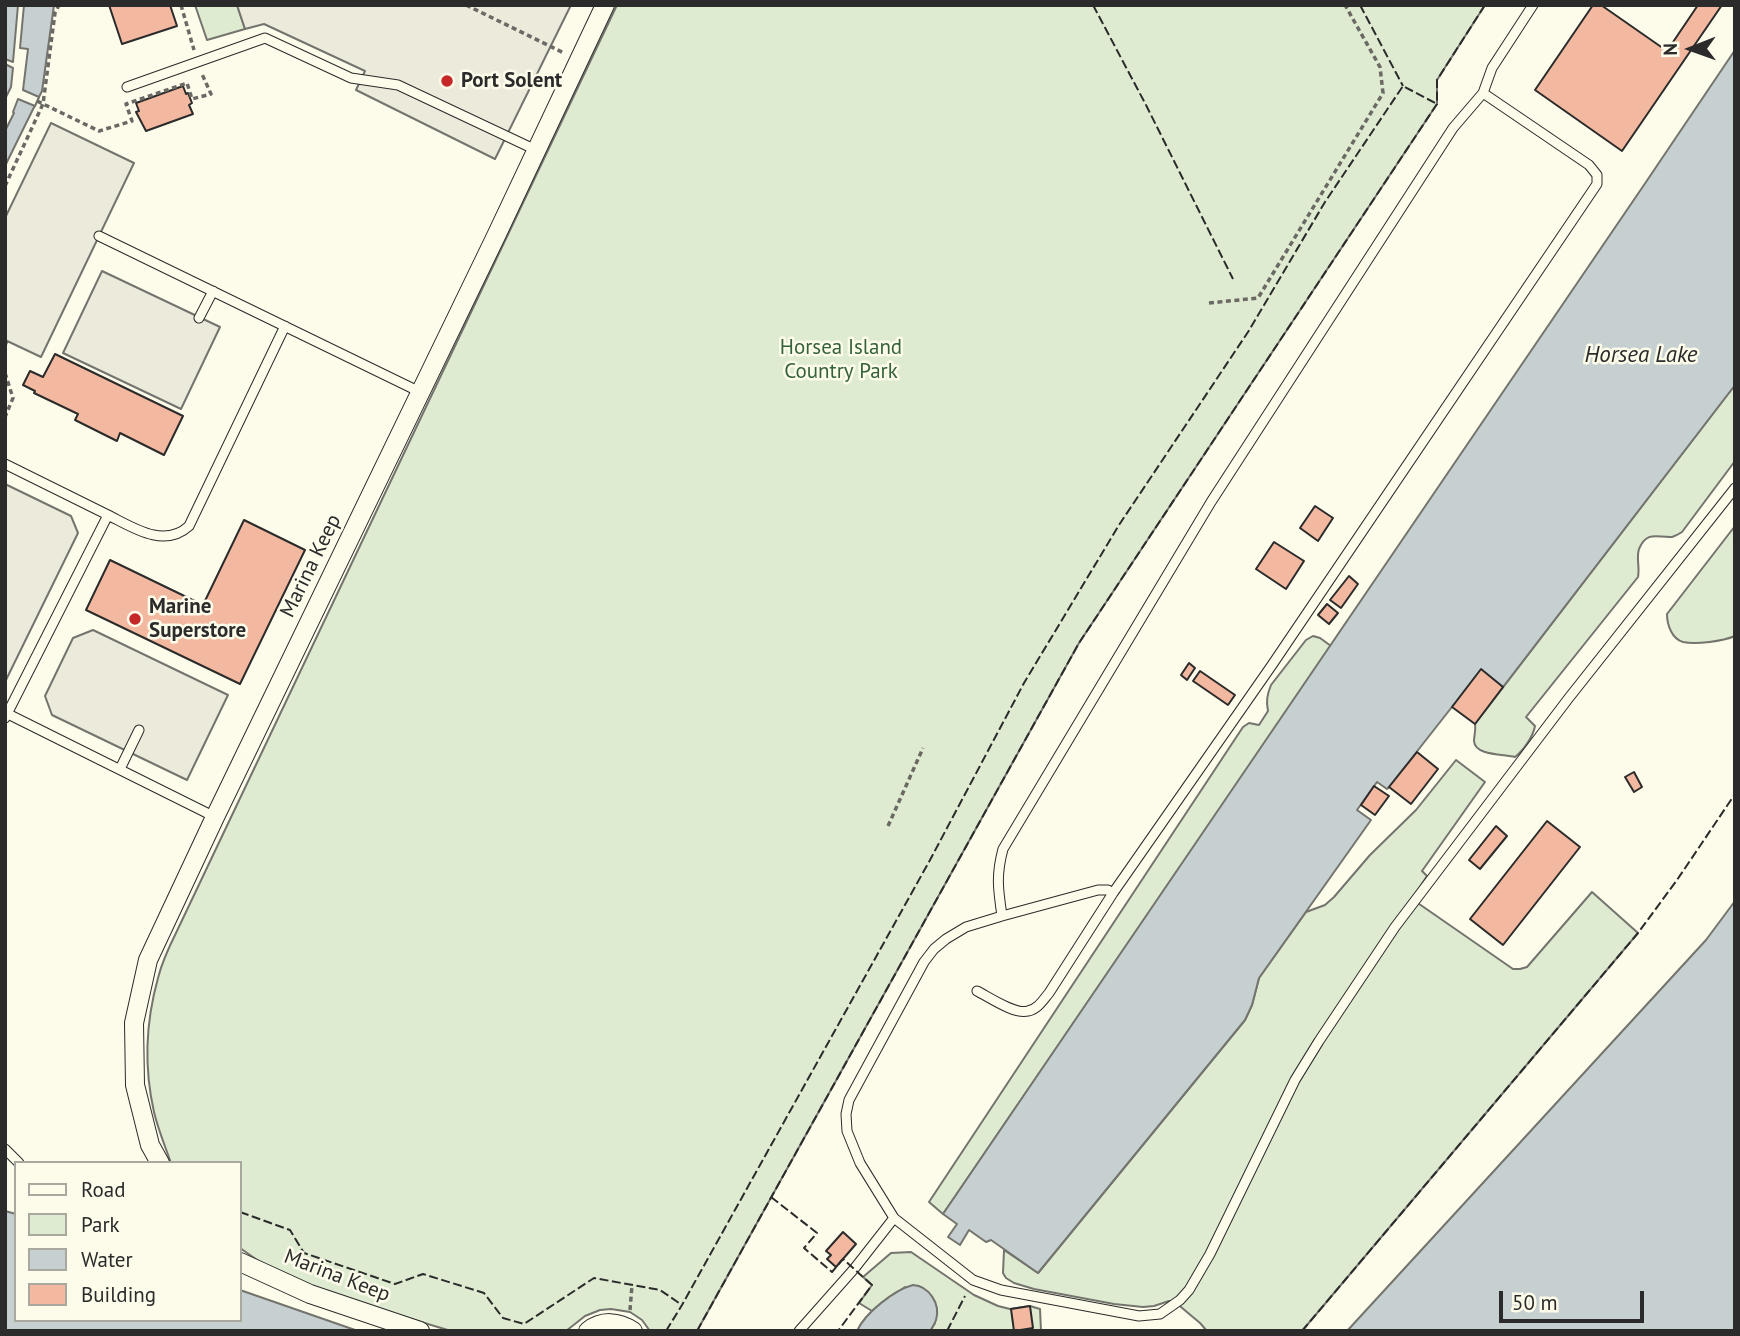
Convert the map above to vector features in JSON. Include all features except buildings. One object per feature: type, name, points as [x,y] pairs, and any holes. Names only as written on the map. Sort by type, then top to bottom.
[{"type":"street","name":"Marina Keep","points":[[159,1161],[150,1145],[135,1085],[134,1023],[148,960],[605,5]]},
{"type":"street","name":"Marina Keep","points":[[242,1263],[310,1294],[420,1331]]},
{"type":"street","points":[[587,1331],[603,1323],[628,1328]]},
{"type":"lane","points":[[1002,916],[998,868],[1003,849],[1210,502],[1454,128],[1483,93],[1492,68],[1533,5]]},
{"type":"lane","points":[[127,87],[265,38],[351,78],[398,85],[536,150]]},
{"type":"lane","points":[[977,991],[1018,1012],[1028,1012],[1037,1007],[1049,993],[1113,893],[1272,665],[1597,184],[1597,174],[1589,164],[1483,93]]},
{"type":"lane","points":[[99,236],[420,392]]},
{"type":"lane","points":[[200,318],[213,291]]},
{"type":"lane","points":[[5,464],[153,536],[171,536],[185,530],[285,326]]},
{"type":"lane","points":[[1113,893],[1098,890],[966,927],[934,949],[924,962],[849,1100],[847,1131],[860,1163],[894,1218],[973,1280],[1000,1290],[1139,1317],[1160,1314],[1189,1290],[1295,1080],[1395,927],[1568,699],[1735,488]]},
{"type":"lane","points":[[108,515],[6,716],[215,817]]},
{"type":"lane","points":[[120,769],[139,730]]},
{"type":"lane","points":[[799,1331],[854,1269],[894,1218]]},
{"type":"path","points":[[5,186],[43,104],[55,13],[59,5]]},
{"type":"path","points":[[466,5],[579,60]]},
{"type":"path","points":[[1209,303],[1258,298],[1383,93],[1380,67],[1345,5]]},
{"type":"path","points":[[5,373],[13,398],[5,416]]},
{"type":"path","points":[[888,826],[923,748]]},
{"type":"path","points":[[628,1328],[632,1285]]},
{"type":"green space","points":[[195,5],[237,5],[245,29],[207,40]]},
{"type":"green space","name":"Horsea Island Country Park","points":[[617,5],[1485,5],[1437,80],[1437,104],[1079,643],[697,1331],[650,1331],[642,1320],[630,1312],[611,1309],[585,1316],[566,1331],[451,1331],[325,1293],[273,1271],[242,1249],[242,1161],[170,1161],[154,1112],[148,1062],[151,1011],[160,972]]},
{"type":"green space","points":[[1735,385],[1735,461],[1682,532],[1672,537],[1649,537],[1642,543],[1638,552],[1638,577],[1526,717],[1535,726],[1521,751],[1515,757],[1491,754],[1479,749],[1474,741],[1475,724]]},
{"type":"green space","points":[[1735,526],[1735,636],[1702,643],[1683,642],[1671,631],[1667,614]]},
{"type":"green space","points":[[1313,636],[1331,646],[943,1214],[929,1202],[1243,727],[1249,723],[1259,725],[1268,711],[1267,698],[1271,685],[1306,640]]},
{"type":"green space","points":[[1456,760],[1485,782],[1422,871],[1427,876],[1412,899],[1513,969],[1527,967],[1592,892],[1638,933],[1302,1331],[1207,1331],[1175,1302],[1143,1307],[1114,1304],[1034,1289],[1006,1278],[1003,1273],[1004,1250],[1038,1273],[1245,1020],[1259,978],[1306,912],[1325,905],[1334,897],[1370,855],[1416,810]]},
{"type":"green space","points":[[911,1252],[974,1295],[998,1306],[1010,1309],[1030,1306],[1040,1309],[1041,1331],[930,1331],[935,1323],[905,1287],[872,1311],[859,1303],[872,1285],[863,1277],[891,1253]]},
{"type":"shaded area","name":"Port Solent","points":[[237,5],[571,5],[495,159],[356,90],[365,71],[264,24],[245,29]]},
{"type":"shaded area","points":[[51,123],[134,163],[41,357],[5,340],[5,218]]},
{"type":"shaded area","points":[[102,271],[220,327],[181,409],[63,353]]},
{"type":"shaded area","points":[[5,484],[71,516],[78,533],[5,682]]},
{"type":"shaded area","points":[[93,630],[228,695],[187,780],[52,715],[45,696],[73,638]]},
{"type":"water","points":[[5,5],[54,5],[42,91],[5,166]]},
{"type":"water","name":"Horsea Lake","points":[[1735,50],[1735,385],[1503,687],[1481,670],[1389,787],[1387,789],[1377,782],[1357,810],[1371,820],[1259,978],[1245,1020],[1038,1273],[991,1240],[986,1242],[969,1230],[960,1245],[948,1237],[957,1224],[943,1214]]},
{"type":"water","points":[[1735,901],[1735,1331],[1347,1331],[1706,940]]},
{"type":"water","points":[[5,1211],[14,1213],[14,1322],[242,1322],[242,1291],[358,1331],[5,1331]]},
{"type":"water","points":[[913,1285],[929,1292],[935,1302],[936,1321],[930,1331],[857,1331],[866,1317],[881,1303]]},
{"type":"pier","points":[[18,5],[24,5],[20,48],[28,49],[23,90],[39,97],[35,106],[18,99],[5,131],[5,99],[11,87],[13,68],[5,64],[5,59],[13,62]]},
{"type":"fence","points":[[1093,5],[1233,279]]},
{"type":"fence","points":[[1360,5],[1403,86]]},
{"type":"fence","points":[[697,1331],[1079,643],[1437,104],[1437,80],[1485,5]]},
{"type":"fence","points":[[666,1331],[930,860],[1024,683],[1119,525],[1248,332],[1325,202],[1403,86],[1437,104]]},
{"type":"fence","points":[[1302,1331],[1638,933],[1735,794]]},
{"type":"fence","points":[[771,1197],[817,1233],[804,1248],[832,1272],[843,1259],[872,1285],[838,1331]]},
{"type":"fence","points":[[242,1213],[290,1230],[304,1253],[395,1284],[423,1274],[484,1293],[503,1318],[524,1324],[594,1278],[660,1290],[682,1305]]},
{"type":"fence","points":[[947,1331],[965,1296]]},
{"type":"place","name":"Port Solent","points":[[447,81]]},
{"type":"place","name":"Marine Superstore","points":[[135,619]]}]
